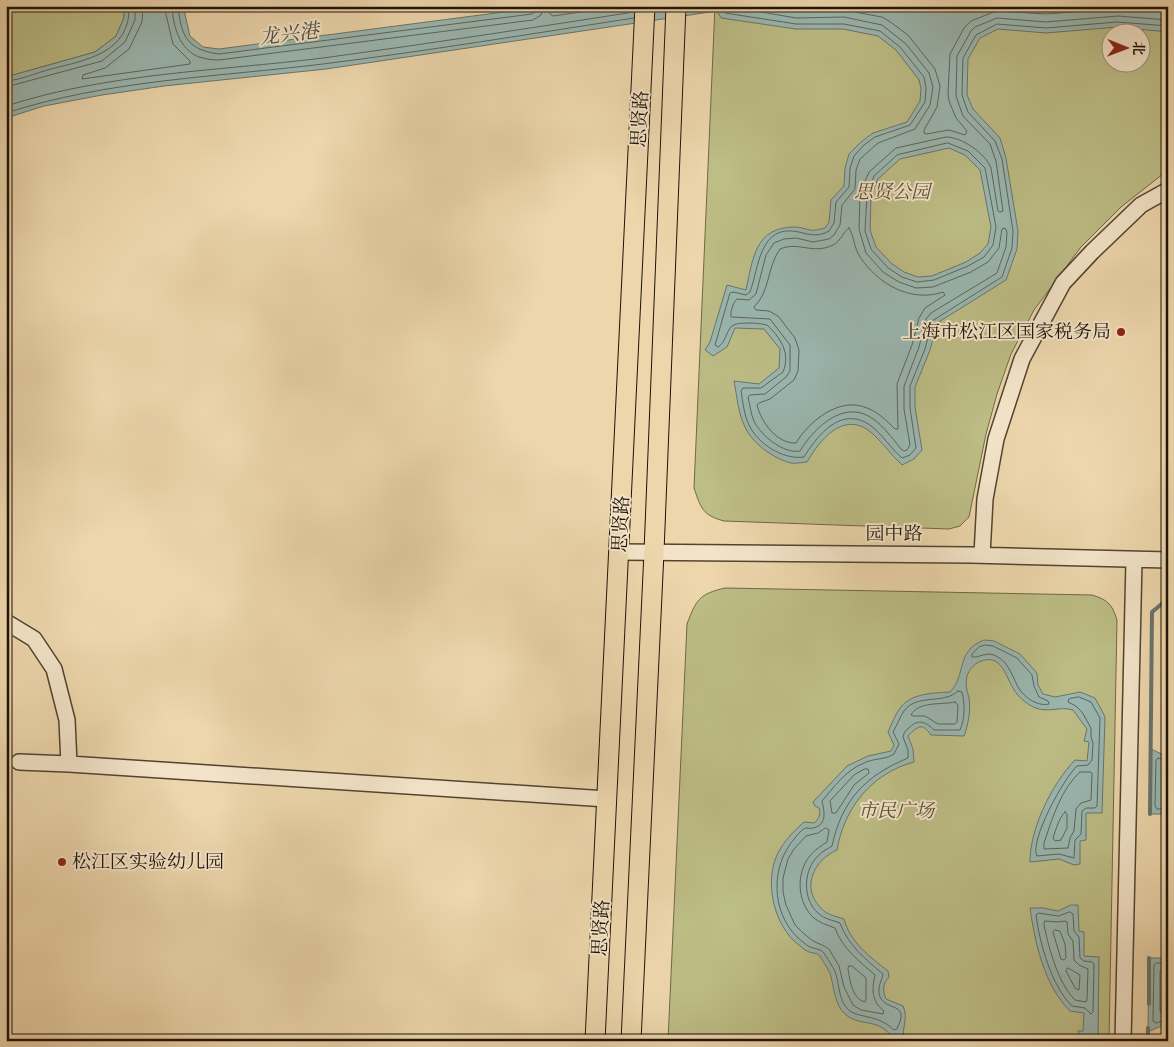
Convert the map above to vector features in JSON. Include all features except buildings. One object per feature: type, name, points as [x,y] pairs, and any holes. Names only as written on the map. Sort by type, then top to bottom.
[{"type":"main road","name":"思贤路","points":[[595,1041],[645,6]]},
{"type":"main road","name":"思贤路","points":[[631,1041],[654,552],[676,15]]},
{"type":"street","points":[[982,555],[985,499],[996,439],[1022,359],[1063,283],[1141,205],[1168,190]]},
{"type":"street","name":"园中路","points":[[620,552],[982,555],[1168,560]]},
{"type":"street","points":[[1123,1041],[1134,560]]},
{"type":"street","points":[[6,622],[34,639],[54,668],[66,720],[70,764]]},
{"type":"street","points":[[19,762],[607,799]]},
{"type":"green space","points":[[23,6],[124,6],[124,18],[116,36],[95,52],[6,77],[6,12]]},
{"type":"green space","name":"思贤公园","points":[[715,6],[1168,6],[1168,170],[1121,207],[1081,247],[1034,310],[1011,354],[997,394],[986,434],[969,517],[960,526],[949,529],[724,521],[711,516],[703,510],[694,488]]},
{"type":"green space","name":"市民广场","points":[[725,588],[1092,595],[1109,603],[1117,620],[1109,1041],[668,1041],[687,624],[693,609],[700,599],[709,593]]},
{"type":"water","points":[[124,6],[183,6],[190,36],[203,47],[219,49],[550,6],[1168,6],[1168,32],[1152,30],[1152,22],[1102,22],[1102,28],[1046,33],[998,29],[980,38],[968,59],[967,95],[973,109],[1000,138],[1006,158],[1018,231],[1017,249],[1006,280],[937,323],[930,350],[915,387],[915,407],[922,450],[914,459],[902,465],[873,434],[863,427],[853,424],[835,430],[827,436],[807,462],[791,463],[771,454],[748,433],[739,410],[734,381],[759,384],[779,368],[780,349],[764,329],[735,328],[727,347],[713,356],[705,350],[710,342],[727,285],[746,290],[754,256],[764,238],[771,232],[782,228],[797,227],[814,230],[825,228],[829,222],[831,200],[844,186],[845,168],[849,154],[873,133],[907,122],[920,101],[921,88],[919,80],[896,50],[878,36],[843,29],[796,29],[721,18],[717,11],[326,69],[164,86],[102,95],[44,106],[6,118],[6,77],[95,52],[116,36],[124,18]],"holes":[[[949,148],[965,155],[980,170],[991,227],[988,244],[980,253],[966,262],[932,276],[918,277],[904,272],[891,263],[876,247],[870,230],[871,196],[878,179],[900,159]]]},
{"type":"water","points":[[984,640],[994,641],[1020,654],[1037,673],[1038,685],[1043,694],[1055,697],[1080,692],[1095,698],[1105,717],[1102,813],[1086,813],[1086,840],[1080,841],[1080,864],[1074,865],[1059,859],[1030,862],[1031,849],[1038,821],[1058,781],[1075,760],[1087,761],[1089,742],[1084,741],[1087,729],[1073,710],[1041,709],[1033,707],[1026,702],[1015,691],[1005,671],[997,662],[986,660],[975,664],[966,679],[970,708],[964,736],[931,735],[922,727],[917,728],[911,733],[908,736],[913,749],[914,762],[885,774],[862,794],[846,820],[837,850],[822,860],[813,875],[811,883],[814,899],[822,910],[844,919],[856,942],[888,971],[889,977],[884,987],[886,999],[903,1006],[905,1011],[904,1041],[895,1041],[883,1028],[852,1019],[842,1011],[835,995],[830,973],[820,956],[805,950],[794,941],[776,912],[772,889],[773,866],[779,850],[792,833],[804,822],[814,823],[817,820],[820,815],[819,808],[813,802],[847,766],[868,756],[891,751],[894,745],[888,732],[901,707],[917,696],[950,692],[955,685],[969,650]]},
{"type":"water","points":[[1151,749],[1168,757],[1168,817],[1167,814],[1150,814]]},
{"type":"water","points":[[1071,905],[1078,905],[1079,931],[1084,932],[1084,956],[1099,957],[1098,1041],[1082,1041],[1078,1031],[1083,1031],[1084,1013],[1070,1011],[1053,989],[1042,963],[1035,935],[1030,908],[1058,911]]},
{"type":"water","points":[[1167,947],[1168,1023],[1148,1032],[1149,958],[1167,958]]},
{"type":"waterway","points":[[1150,814],[1152,612],[1164,602],[1168,602]]},
{"type":"waterway","points":[[1149,958],[1149,1004]]},
{"type":"waterway","points":[[1148,1028],[1148,1041]]},
{"type":"place","name":"上海市松江区国家税务局","points":[[1121,332]]},
{"type":"place","name":"松江区实验幼儿园","points":[[62,862]]},
{"type":"water label","name":"龙兴港","points":[[289,34]]}]
